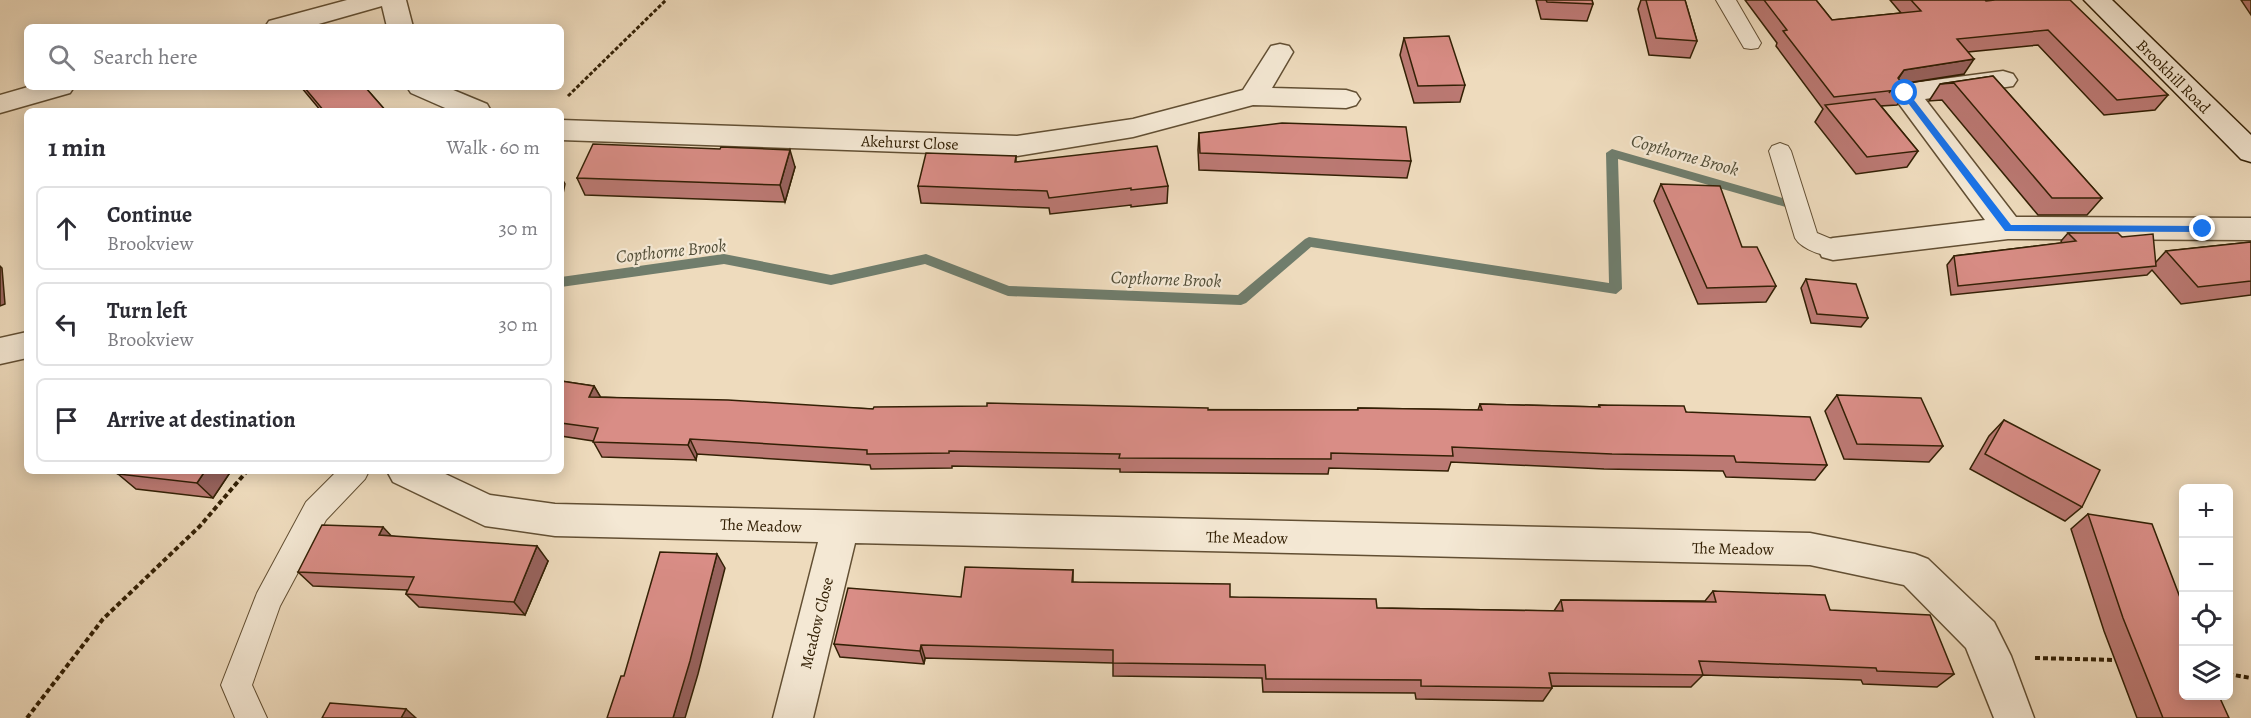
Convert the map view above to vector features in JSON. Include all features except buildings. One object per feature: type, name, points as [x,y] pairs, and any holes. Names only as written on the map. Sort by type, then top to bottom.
[{"type":"street","points":[[289,24],[376,0]]},
{"type":"street","points":[[393,0],[399,24]]},
{"type":"street","name":"Brookhill Road","points":[[2097,0],[2251,152]]},
{"type":"street","points":[[1253,96],[1280,52]]},
{"type":"street","points":[[2003,80],[1905,93],[2008,228]]},
{"type":"street","points":[[0,104],[49,90]]},
{"type":"street","points":[[428,90],[470,108]]},
{"type":"street","name":"Akehurst Close","points":[[564,117],[1017,146],[1133,128],[1253,96],[1346,99]]},
{"type":"street","points":[[1833,249],[2008,228],[2251,229]]},
{"type":"street","points":[[0,351],[24,346]]},
{"type":"street","name":"The Meadow","points":[[411,474],[485,510],[555,520],[1810,549],[1916,571],[1980,635],[1991,656],[2014,718]]},
{"type":"street","name":"Meadow Close","points":[[793,718],[840,528]]},
{"type":"lane","points":[[1726,0],[1750,43]]},
{"type":"lane","points":[[1780,151],[1807,238],[1833,249]]},
{"type":"lane","points":[[251,718],[236,685],[267,602],[316,510],[352,474]]},
{"type":"path","points":[[564,114],[666,0]]},
{"type":"path","points":[[27,718],[103,619],[200,526],[244,474]]},
{"type":"path","points":[[1991,656],[2126,660]]},
{"type":"path","points":[[2233,675],[2251,678]]},
{"type":"waterway","name":"Copthorne Brook","points":[[564,282],[724,259],[831,280],[926,259],[1008,291],[1241,300],[1309,242],[1616,289],[1612,153],[1789,204]]},
{"type":"route","points":[[1905,93],[2008,228],[2203,229]]}]
